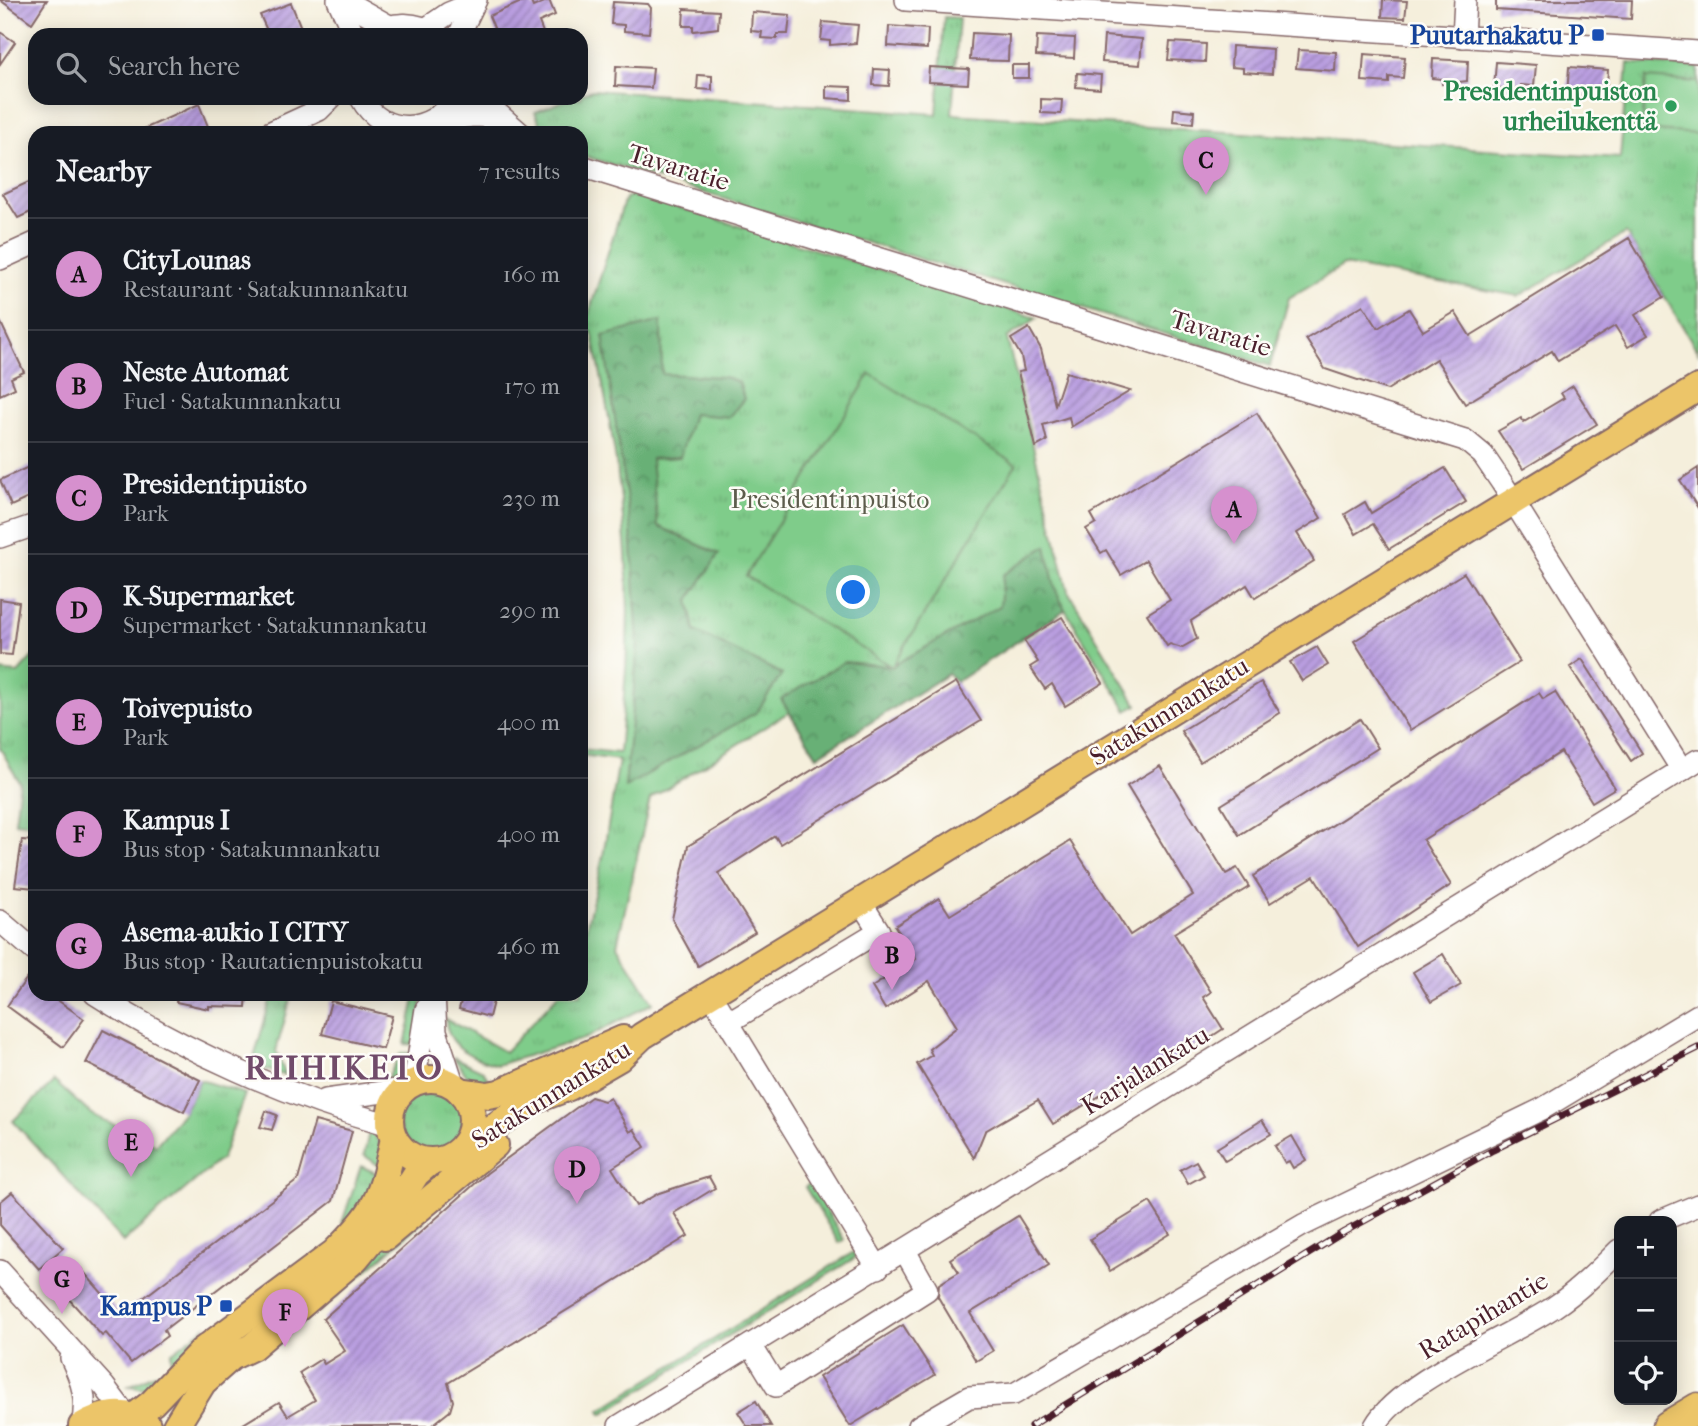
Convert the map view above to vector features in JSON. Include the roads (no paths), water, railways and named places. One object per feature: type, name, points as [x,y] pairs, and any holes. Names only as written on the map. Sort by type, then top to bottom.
[{"type":"highway","points":[[1668,1426],[1698,1408]]},
{"type":"main road","name":"Satakunnankatu","points":[[459,1151],[532,1101],[569,1087],[618,1058],[642,1036],[1698,388]]},
{"type":"main road","name":"Satakunnankatu","points":[[457,1088],[488,1095],[499,1093],[615,1041],[642,1036]]},
{"type":"main road","points":[[82,1426],[102,1417],[136,1419],[202,1351],[334,1253],[380,1198],[395,1101],[409,1086],[436,1079],[457,1088],[472,1111],[468,1139],[459,1151],[449,1157],[429,1161],[404,1152],[392,1131]]},
{"type":"main road","points":[[355,1258],[365,1255],[468,1167],[569,1087]]},
{"type":"main road","points":[[176,1426],[203,1382],[231,1357],[252,1348],[355,1258],[384,1224],[416,1174],[429,1161]]},
{"type":"street","points":[[340,0],[378,28]]},
{"type":"street","points":[[340,0],[351,28]]},
{"type":"street","points":[[906,0],[1207,10],[1463,37],[1698,52]]},
{"type":"street","points":[[1463,37],[1465,0]]},
{"type":"street","points":[[436,28],[449,13],[475,2]]},
{"type":"street","points":[[462,28],[475,2]]},
{"type":"street","points":[[390,28],[409,24],[421,28]]},
{"type":"street","points":[[283,126],[323,105]]},
{"type":"street","points":[[366,105],[388,126]]},
{"type":"street","points":[[426,126],[450,105]]},
{"type":"street","points":[[487,105],[511,126]]},
{"type":"street","points":[[429,126],[472,116],[499,117]]},
{"type":"street","name":"Tavaratie","points":[[588,168],[1456,436],[1475,446],[1690,765]]},
{"type":"street","points":[[0,259],[28,246]]},
{"type":"street","points":[[0,536],[28,527]]},
{"type":"street","name":"Karjalankatu","points":[[620,1426],[1690,765]]},
{"type":"street","points":[[729,1022],[879,931],[860,901]]},
{"type":"street","points":[[0,921],[28,945]]},
{"type":"street","points":[[711,994],[878,1268]]},
{"type":"street","points":[[107,1001],[153,1029],[228,1066],[392,1131]]},
{"type":"street","points":[[322,1101],[409,1086],[431,1001]]},
{"type":"street","points":[[434,1001],[436,1031],[457,1088]]},
{"type":"street","points":[[919,1426],[969,1397],[1014,1394],[1303,1225],[1542,1109],[1698,1015]]},
{"type":"street","points":[[1672,1216],[1698,1205]]},
{"type":"street","points":[[751,1345],[776,1386],[928,1290],[905,1251]]},
{"type":"street","name":"Ratapihantie","points":[[1375,1426],[1394,1403],[1425,1382],[1556,1306],[1614,1254]]},
{"type":"street","points":[[0,1271],[68,1349],[136,1419]]},
{"type":"street","points":[[68,1349],[84,1395],[86,1408],[82,1426]]},
{"type":"railway","points":[[1031,1426],[1344,1232],[1493,1150],[1698,1048]]},
{"type":"place","name":"Puutarhakatu P","points":[[1598,35]]},
{"type":"place","name":"Presidentinpuiston urheilukenttä","points":[[1671,106]]},
{"type":"place","name":"Presidentipuisto","points":[[1206,195]]},
{"type":"place","name":"CityLounas","points":[[1234,544]]},
{"type":"place","name":"Neste Automat","points":[[892,990]]},
{"type":"place","name":"Toivepuisto","points":[[131,1177]]},
{"type":"place","name":"K-Supermarket","points":[[577,1204]]},
{"type":"place","name":"Kampus P","points":[[226,1306]]},
{"type":"place","name":"Asema-aukio I CITY","points":[[62,1314]]},
{"type":"place","name":"Kampus I","points":[[285,1347]]},
{"type":"district","name":"RIIHIKETO","points":[[344,1067]]},
{"type":"park label","name":"Presidentinpuisto","points":[[830,499]]}]
